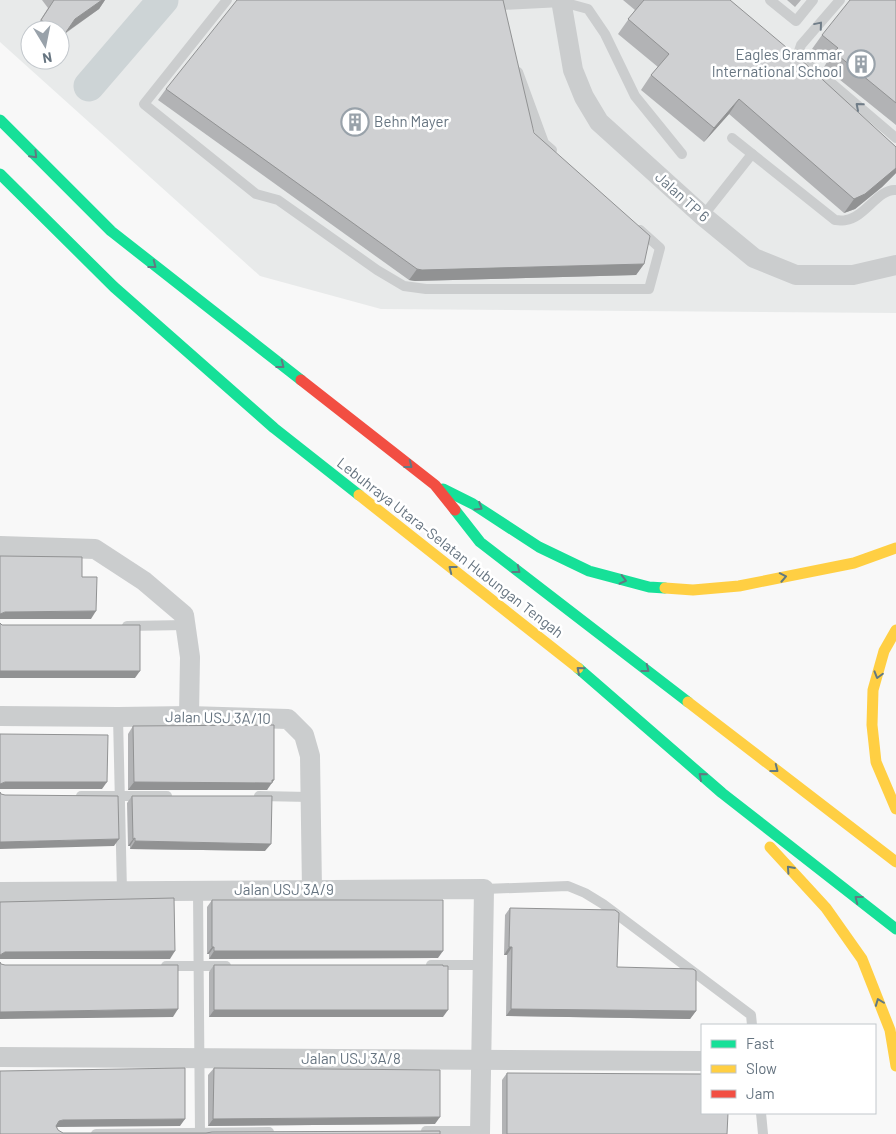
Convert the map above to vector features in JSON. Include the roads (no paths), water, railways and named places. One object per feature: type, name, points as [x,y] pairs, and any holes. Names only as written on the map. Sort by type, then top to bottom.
[{"type":"highway","name":"Lebuhraya Utara–Selatan Hubungan Tengah","points":[[0,120],[111,231],[435,485],[480,542],[896,862]]},
{"type":"highway","name":"Lebuhraya Utara–Selatan Hubungan Tengah","points":[[0,174],[114,287],[274,428],[578,668],[722,793],[896,928]]},
{"type":"highway","points":[[435,485],[473,504],[539,547],[589,571],[650,587],[693,590],[739,586],[854,563],[896,548]]},
{"type":"highway","points":[[896,630],[884,651],[874,690],[872,724],[876,762],[896,809]]},
{"type":"highway","points":[[722,793],[826,908],[862,959],[890,1030],[896,1066]]},
{"type":"street","name":"Jalan TP 6","points":[[562,1],[573,70],[584,97],[599,122],[703,216],[754,258],[796,275],[852,275],[896,265]]},
{"type":"street","points":[[0,546],[95,549],[144,581],[184,615],[190,657],[189,716]]},
{"type":"street","name":"Jalan USJ 3A/10","points":[[0,716],[189,716],[288,719],[304,735],[310,756],[312,890]]},
{"type":"street","points":[[480,1133],[484,889]]},
{"type":"street","name":"Jalan USJ 3A/9","points":[[0,892],[484,889]]},
{"type":"street","name":"Jalan USJ 3A/8","points":[[0,1057],[701,1061]]},
{"type":"lane","points":[[227,0],[144,104],[256,194],[278,200],[377,270],[404,286],[426,289],[649,289],[660,248],[631,222]]},
{"type":"lane","points":[[770,0],[796,21],[813,0]]},
{"type":"lane","points":[[840,0],[801,45],[802,58],[896,138]]},
{"type":"lane","points":[[502,6],[562,1],[588,9],[605,34],[635,96],[682,154]]},
{"type":"lane","points":[[514,60],[544,143],[559,156]]},
{"type":"lane","points":[[732,138],[834,220],[848,220],[862,212],[876,198],[896,190]]},
{"type":"lane","points":[[703,216],[752,154]]},
{"type":"lane","points":[[117,626],[186,625]]},
{"type":"lane","points":[[118,717],[122,891]]},
{"type":"lane","points":[[74,796],[177,796]]},
{"type":"lane","points":[[253,796],[310,797]]},
{"type":"lane","name":"Jalan USJ 3A/9","points":[[484,889],[568,886],[585,893],[603,904],[751,1015],[752,1024]]},
{"type":"lane","points":[[198,891],[200,1133]]},
{"type":"lane","points":[[424,965],[483,965]]},
{"type":"lane","points":[[159,966],[238,966]]},
{"type":"lane","points":[[761,1114],[763,1134]]},
{"type":"lane","points":[[413,1131],[480,1133]]},
{"type":"lane","points":[[86,1134],[278,1132]]},
{"type":"waterway","points":[[89,86],[163,0]]},
{"type":"place","name":"Eagles Grammar International School","points":[[861,64]]},
{"type":"place","name":"Behn Mayer","points":[[355,122]]}]
